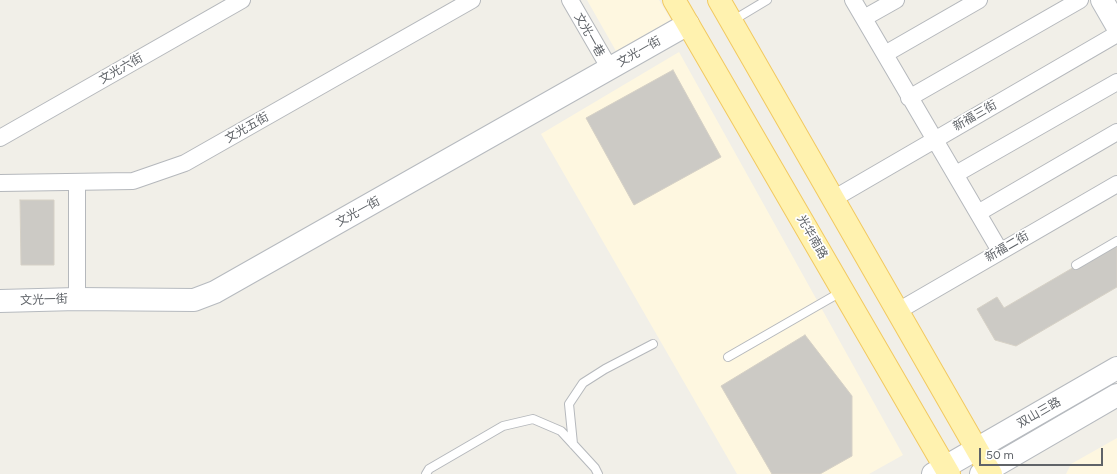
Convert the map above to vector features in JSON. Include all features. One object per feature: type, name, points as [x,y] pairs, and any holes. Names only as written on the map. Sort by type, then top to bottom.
[{"type":"main road","name":"光华南路","points":[[674,0],[843,291],[953,464],[987,472]]},
{"type":"main road","name":"光华南路","points":[[719,0],[898,311],[953,464]]},
{"type":"street","name":"文光六街","points":[[0,138],[242,0]]},
{"type":"street","name":"文光五街","points":[[0,183],[133,181],[185,163],[472,0]]},
{"type":"street","name":"文光一巷","points":[[570,0],[610,69]]},
{"type":"street","points":[[853,0],[909,98],[956,174],[1000,251]]},
{"type":"street","points":[[864,18],[896,0]]},
{"type":"street","points":[[885,54],[979,0]]},
{"type":"street","points":[[909,98],[1080,0]]},
{"type":"street","points":[[1102,0],[1117,26]]},
{"type":"street","name":"文光一街","points":[[0,301],[77,299],[194,300],[215,292],[688,24]]},
{"type":"street","name":"新福三街","points":[[833,199],[1117,34]]},
{"type":"street","points":[[956,174],[1117,82]]},
{"type":"street","points":[[978,212],[1117,132]]},
{"type":"street","points":[[77,182],[77,299]]},
{"type":"street","name":"新福二街","points":[[898,311],[1117,184]]},
{"type":"street","name":"双山三路","points":[[953,464],[1117,368]]},
{"type":"street","name":"双山三路","points":[[987,472],[1117,395]]},
{"type":"lane","points":[[731,21],[767,0]]},
{"type":"lane","points":[[1076,265],[1117,241]]},
{"type":"lane","points":[[728,357],[843,291]]},
{"type":"lane","points":[[573,444],[569,404],[583,383],[605,369],[653,344]]},
{"type":"lane","points":[[426,474],[429,469],[503,426],[533,419],[561,431],[595,468],[598,474]]},
{"type":"shaded area","points":[[587,0],[659,0],[671,20],[616,51]]},
{"type":"shaded area","points":[[679,52],[903,455],[869,474],[737,474],[541,134]]},
{"type":"shaded area","points":[[1117,438],[1117,474],[1066,474],[1071,464]]},
{"type":"building","points":[[673,70],[721,157],[634,205],[586,118]]},
{"type":"building","points":[[20,200],[54,200],[54,265],[21,265]]},
{"type":"building","points":[[1117,242],[1117,287],[1016,346],[995,340],[977,309],[997,297],[1004,308]]},
{"type":"building","points":[[805,335],[852,396],[852,456],[820,474],[772,474],[721,386]]}]
